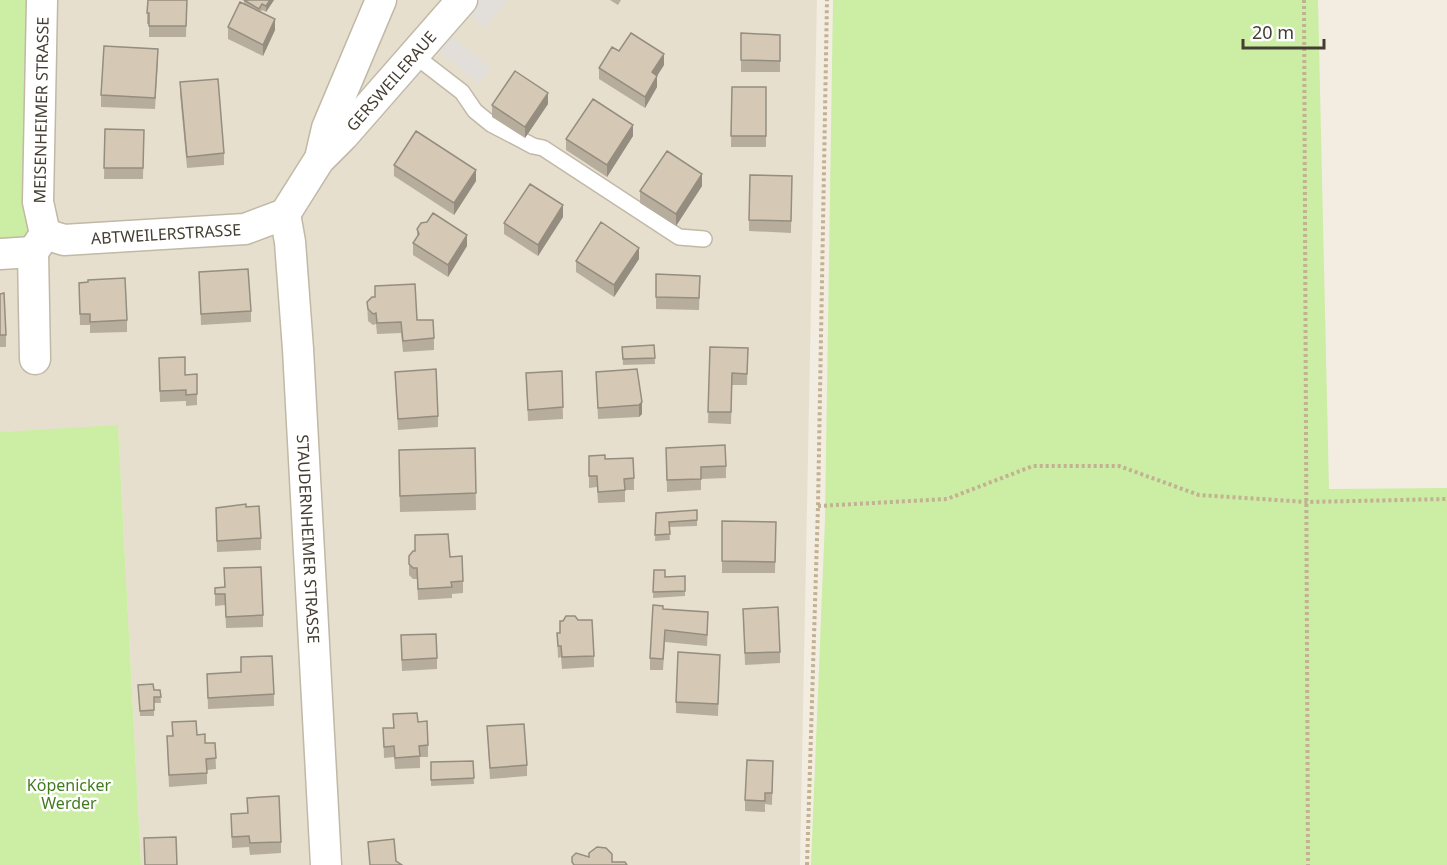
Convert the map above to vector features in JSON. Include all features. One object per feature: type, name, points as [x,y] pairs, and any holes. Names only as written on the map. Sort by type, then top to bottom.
[{"type":"street","name":"MEISENHEIMER STRASSE","points":[[35,359],[42,0]]},
{"type":"street","name":"GERSWEILERAUE","points":[[319,160],[327,129],[381,0]]},
{"type":"street","name":"GERSWEILERAUE","points":[[285,214],[319,160],[462,0]]},
{"type":"street","name":"ABTWEILERSTRASSE","points":[[0,254],[39,243],[64,240],[245,228],[285,214]]},
{"type":"street","name":"STAUDERNHEIMER STRASSE","points":[[285,214],[290,242],[297,339],[326,865]]},
{"type":"lane","points":[[414,55],[462,92],[475,111],[491,124],[533,146],[543,148],[679,237],[704,239]]},
{"type":"path","points":[[807,865],[818,506],[827,0]]},
{"type":"path","points":[[1304,0],[1308,865]]},
{"type":"path","points":[[818,506],[947,499],[1033,466],[1119,466],[1199,495],[1307,502],[1447,499]]},
{"type":"shaded area","points":[[42,0],[817,0],[800,865],[141,865],[118,426],[0,432],[0,254]]},
{"type":"shaded area","points":[[482,0],[507,0],[485,28],[469,15]]},
{"type":"shaded area","points":[[449,34],[491,68],[478,84],[437,49]]},
{"type":"green space","points":[[0,0],[42,0],[45,234],[0,254]]},
{"type":"green space","points":[[833,0],[1318,0],[1329,489],[1447,488],[1447,865],[811,865],[825,519]]},
{"type":"green space","name":"Köpenicker Werder","points":[[118,425],[141,865],[0,865],[0,432]]},
{"type":"building","points":[[148,0],[187,0],[186,26],[149,26]]},
{"type":"building","points":[[244,0],[270,0],[266,6],[262,4],[259,9]]},
{"type":"building","points":[[240,2],[275,19],[263,45],[228,27]]},
{"type":"building","points":[[631,33],[664,54],[652,72],[657,76],[645,97],[599,68],[612,47],[619,51]]},
{"type":"building","points":[[741,33],[780,35],[780,61],[741,60]]},
{"type":"building","points":[[104,46],[158,49],[155,98],[101,95]]},
{"type":"building","points":[[515,71],[548,93],[525,127],[492,105]]},
{"type":"building","points":[[218,79],[224,153],[187,157],[180,82]]},
{"type":"building","points":[[732,87],[766,87],[766,136],[731,136]]},
{"type":"building","points":[[593,99],[633,125],[607,165],[566,139]]},
{"type":"building","points":[[105,129],[144,130],[143,168],[104,168]]},
{"type":"building","points":[[416,131],[476,170],[454,203],[394,165]]},
{"type":"building","points":[[667,151],[702,174],[676,214],[640,191]]},
{"type":"building","points":[[750,175],[792,176],[791,221],[749,220]]},
{"type":"building","points":[[530,184],[563,205],[538,245],[504,223]]},
{"type":"building","points":[[433,213],[467,235],[448,265],[413,243],[419,234],[417,229],[421,223],[427,222]]},
{"type":"building","points":[[601,222],[639,248],[614,285],[576,261]]},
{"type":"building","points":[[248,269],[251,311],[201,314],[199,272]]},
{"type":"building","points":[[656,274],[700,276],[699,298],[656,297]]},
{"type":"building","points":[[125,278],[127,320],[90,322],[90,314],[80,314],[79,283],[88,282],[88,280]]},
{"type":"building","points":[[415,284],[417,320],[433,320],[434,338],[403,341],[401,322],[377,323],[376,313],[373,314],[368,309],[367,302],[375,297],[375,286]]},
{"type":"building","points":[[4,293],[6,335],[0,335],[0,294]]},
{"type":"building","points":[[654,345],[655,358],[623,359],[622,347]]},
{"type":"building","points":[[710,347],[748,348],[747,374],[732,373],[731,412],[708,412]]},
{"type":"building","points":[[185,357],[185,375],[197,374],[197,394],[186,395],[186,390],[160,391],[159,358]]},
{"type":"building","points":[[436,369],[438,416],[398,419],[395,372]]},
{"type":"building","points":[[637,369],[642,402],[639,405],[598,408],[596,372]]},
{"type":"building","points":[[562,371],[563,407],[528,410],[526,373]]},
{"type":"building","points":[[725,445],[726,466],[701,467],[701,479],[667,480],[666,448]]},
{"type":"building","points":[[475,448],[476,493],[400,496],[399,450]]},
{"type":"building","points":[[605,455],[605,459],[633,458],[634,478],[624,479],[625,490],[598,492],[597,476],[589,476],[589,456]]},
{"type":"building","points":[[246,504],[246,507],[259,506],[261,538],[217,541],[216,508]]},
{"type":"building","points":[[697,510],[697,520],[669,522],[670,534],[655,535],[656,513]]},
{"type":"building","points":[[722,521],[776,522],[775,562],[722,561]]},
{"type":"building","points":[[448,534],[450,557],[462,556],[463,581],[451,582],[452,587],[418,589],[417,568],[409,564],[409,556],[415,551],[415,535]]},
{"type":"building","points":[[261,567],[263,615],[226,617],[225,594],[215,594],[215,588],[225,587],[224,568]]},
{"type":"building","points":[[654,570],[665,570],[665,577],[685,576],[685,591],[653,592]]},
{"type":"building","points":[[653,605],[663,606],[663,609],[708,612],[707,635],[665,630],[663,659],[650,658]]},
{"type":"building","points":[[778,607],[780,652],[745,653],[743,609]]},
{"type":"building","points":[[566,616],[575,616],[578,620],[592,620],[594,656],[562,657],[557,633],[560,633],[560,621],[563,621]]},
{"type":"building","points":[[436,634],[437,658],[402,660],[401,635]]},
{"type":"building","points":[[678,652],[720,655],[718,704],[676,702]]},
{"type":"building","points":[[272,656],[274,694],[208,698],[207,674],[241,672],[241,657]]},
{"type":"building","points":[[153,684],[154,690],[160,690],[161,697],[154,697],[154,710],[140,711],[138,685]]},
{"type":"building","points":[[417,713],[418,722],[427,721],[428,745],[419,746],[420,756],[395,758],[394,746],[384,747],[383,728],[394,728],[393,714]]},
{"type":"building","points":[[196,721],[197,735],[205,734],[205,743],[215,743],[216,758],[206,759],[207,773],[169,775],[167,736],[173,736],[172,722]]},
{"type":"building","points":[[524,724],[527,765],[490,768],[487,726]]},
{"type":"building","points":[[747,760],[773,761],[772,793],[765,793],[765,801],[745,800]]},
{"type":"building","points":[[473,761],[474,778],[431,780],[431,762]]},
{"type":"building","points":[[279,796],[281,842],[250,843],[249,836],[232,837],[231,814],[248,813],[247,798]]},
{"type":"building","points":[[176,837],[177,865],[145,865],[144,838]]},
{"type":"building","points":[[394,839],[396,861],[402,865],[370,865],[368,842]]},
{"type":"building","points":[[597,847],[606,848],[612,854],[612,862],[625,862],[627,865],[574,865],[572,857],[576,853],[589,857],[589,853]]}]
